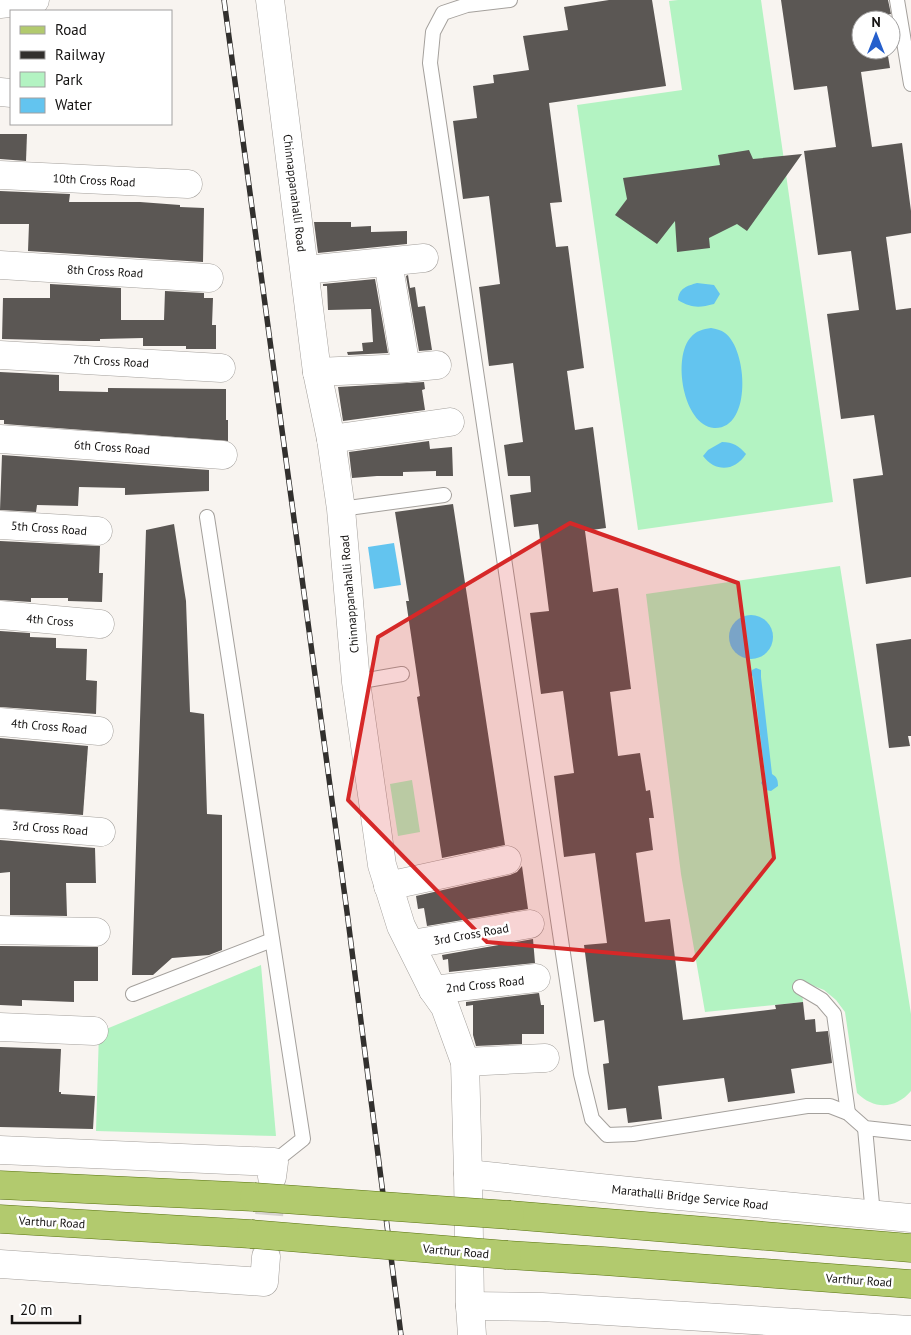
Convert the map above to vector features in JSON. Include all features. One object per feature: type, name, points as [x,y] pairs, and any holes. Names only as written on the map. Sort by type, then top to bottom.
[{"type":"main road","points":[[0,1185],[254,1197],[510,1215],[911,1248]]},
{"type":"main road","name":"Varthur Road","points":[[0,1219],[251,1234],[507,1255],[604,1260],[911,1284]]},
{"type":"street","points":[[2,2],[35,0]]},
{"type":"street","name":"Chinnappanahalli Road","points":[[270,0],[317,372],[332,439],[341,509],[356,682],[382,865],[401,926],[412,944],[433,990],[445,1007],[465,1062],[472,1335]]},
{"type":"street","name":"10th Cross Road","points":[[0,175],[188,184]]},
{"type":"street","points":[[305,270],[424,258]]},
{"type":"street","points":[[388,262],[406,368]]},
{"type":"street","name":"8th Cross Road","points":[[0,265],[209,278]]},
{"type":"street","name":"7th Cross Road","points":[[0,354],[221,368]]},
{"type":"street","points":[[317,372],[437,365]]},
{"type":"street","points":[[332,439],[450,422]]},
{"type":"street","name":"6th Cross Road","points":[[0,440],[223,455]]},
{"type":"street","name":"5th Cross Road","points":[[0,525],[98,531]]},
{"type":"street","name":"4th Cross","points":[[0,615],[100,624]]},
{"type":"street","name":"4th Cross Road","points":[[0,722],[99,731]]},
{"type":"street","name":"3rd Cross Road","points":[[0,824],[101,832]]},
{"type":"street","points":[[388,886],[507,860]]},
{"type":"street","name":"3rd Cross Road","points":[[412,944],[530,924]]},
{"type":"street","points":[[0,930],[96,932]]},
{"type":"street","name":"2nd Cross Road","points":[[433,990],[536,978]]},
{"type":"street","points":[[0,1027],[94,1031]]},
{"type":"street","points":[[465,1062],[545,1058]]},
{"type":"street","points":[[0,1150],[273,1169]]},
{"type":"street","name":"Marathalli Bridge Service Road","points":[[468,1174],[911,1218]]},
{"type":"street","points":[[0,1264],[265,1270]]},
{"type":"street","points":[[470,1306],[542,1307],[911,1330]]},
{"type":"lane","points":[[510,0],[467,5],[443,13],[433,32],[430,63],[581,1074],[592,1119],[607,1135],[633,1134],[807,1106],[830,1106],[848,1113],[865,1128],[911,1133]]},
{"type":"lane","points":[[897,0],[911,84]]},
{"type":"lane","points":[[341,509],[444,495]]},
{"type":"lane","points":[[207,517],[303,1139],[273,1169]]},
{"type":"lane","points":[[356,682],[402,674]]},
{"type":"lane","points":[[133,994],[272,940]]},
{"type":"lane","points":[[800,987],[822,1000],[834,1014],[848,1113]]},
{"type":"lane","points":[[865,1128],[873,1215]]},
{"type":"highlighted area","points":[[570,523],[738,583],[774,858],[693,960],[487,942],[348,800],[378,637]]},
{"type":"green space","points":[[761,0],[833,502],[638,530],[577,105],[682,90],[669,1]]},
{"type":"green space","points":[[840,566],[911,1014],[911,1091],[899,1101],[885,1105],[878,1105],[864,1099],[857,1093],[845,1012],[836,1000],[824,990],[801,981],[803,1002],[705,1012],[681,874],[646,594]]},
{"type":"green space","points":[[412,780],[420,832],[398,836],[390,784]]},
{"type":"green space","points":[[261,965],[276,1136],[96,1131],[99,1032]]},
{"type":"water","points":[[697,283],[714,285],[720,294],[714,304],[695,306],[687,305],[678,300],[682,290]]},
{"type":"water","points":[[711,328],[725,333],[733,342],[742,371],[740,403],[735,416],[726,425],[714,428],[703,424],[695,415],[688,403],[682,374],[682,359],[685,347],[691,337],[695,333]]},
{"type":"water","points":[[722,442],[736,445],[741,449],[746,454],[742,460],[731,467],[725,468],[714,465],[703,456],[708,450]]},
{"type":"water","points":[[394,543],[401,585],[374,589],[368,547]]},
{"type":"water","points":[[751,615],[763,619],[769,625],[773,637],[769,649],[763,655],[751,659],[739,655],[733,649],[729,637],[733,625],[739,619]]},
{"type":"water","points":[[756,668],[761,670],[772,774],[778,782],[778,786],[771,791],[766,790],[761,783],[765,775],[751,673]]},
{"type":"building","points":[[609,0],[652,0],[666,86],[549,103],[562,202],[550,203],[556,247],[568,246],[584,368],[567,371],[575,430],[593,427],[606,528],[585,531],[593,592],[618,588],[631,689],[610,692],[618,756],[640,753],[646,791],[650,790],[654,818],[649,818],[653,850],[636,853],[645,922],[670,919],[683,1020],[776,1009],[775,1005],[803,1002],[805,1020],[815,1019],[816,1032],[828,1031],[832,1063],[791,1069],[795,1093],[728,1102],[724,1078],[658,1086],[662,1119],[628,1123],[626,1108],[608,1110],[603,1064],[609,1063],[604,1020],[594,1022],[584,945],[607,943],[595,853],[564,857],[554,776],[574,773],[563,691],[541,694],[530,613],[549,611],[538,524],[514,527],[510,495],[531,492],[530,476],[508,476],[504,445],[523,442],[513,363],[489,366],[479,287],[500,284],[489,196],[463,199],[453,121],[477,118],[473,86],[494,83],[493,75],[529,70],[523,36],[568,30],[564,7]]},
{"type":"building","points":[[781,0],[888,0],[890,10],[851,10],[851,60],[889,60],[890,68],[861,72],[872,147],[902,143],[911,211],[911,233],[886,237],[896,310],[911,308],[911,577],[866,584],[853,479],[883,475],[874,415],[841,419],[827,314],[859,310],[851,251],[818,255],[804,151],[836,147],[827,86],[794,90]]},
{"type":"building","points":[[0,134],[27,134],[26,161],[0,159]]},
{"type":"building","points":[[749,150],[753,159],[802,154],[747,231],[737,224],[709,238],[710,248],[677,252],[675,221],[657,244],[615,215],[627,199],[623,178],[720,165],[718,155]]},
{"type":"building","points":[[0,191],[70,194],[69,202],[140,202],[204,208],[203,262],[28,251],[29,224],[0,224]]},
{"type":"building","points":[[314,222],[351,222],[351,227],[371,226],[371,232],[407,231],[407,244],[318,253]]},
{"type":"building","points":[[408,275],[410,288],[415,287],[418,307],[425,306],[432,350],[419,351],[406,276]]},
{"type":"building","points":[[375,279],[388,353],[348,355],[347,352],[363,351],[362,343],[373,342],[371,309],[328,310],[327,286],[323,286],[323,284]]},
{"type":"building","points":[[50,284],[121,288],[121,320],[164,320],[165,291],[204,293],[204,298],[213,298],[212,325],[216,325],[216,349],[186,349],[186,346],[143,346],[143,338],[100,339],[100,341],[2,339],[3,298],[50,298]]},
{"type":"building","points":[[0,372],[59,375],[59,391],[108,392],[108,388],[226,389],[228,441],[4,424],[4,420],[0,420]]},
{"type":"building","points":[[424,382],[425,389],[422,390],[425,410],[343,421],[338,387]]},
{"type":"building","points":[[429,441],[430,449],[452,447],[453,476],[436,476],[436,471],[403,472],[403,476],[352,478],[349,452]]},
{"type":"building","points":[[2,455],[209,470],[209,491],[125,495],[125,488],[79,487],[78,506],[37,505],[36,512],[0,510]]},
{"type":"building","points":[[453,504],[505,845],[442,858],[417,697],[420,696],[406,601],[409,601],[395,512]]},
{"type":"building","points":[[174,524],[186,601],[190,712],[204,714],[207,814],[222,815],[222,950],[209,955],[172,958],[153,975],[132,975],[146,530]]},
{"type":"building","points":[[0,541],[100,546],[99,573],[103,573],[102,602],[68,601],[68,598],[31,598],[31,602],[0,600]]},
{"type":"building","points":[[0,631],[30,633],[30,637],[56,638],[56,648],[87,649],[86,680],[97,681],[96,714],[0,707]]},
{"type":"building","points":[[911,639],[911,736],[908,736],[910,746],[889,748],[876,644]]},
{"type":"building","points":[[0,738],[88,746],[83,815],[0,809]]},
{"type":"building","points":[[0,840],[95,848],[96,883],[66,883],[67,916],[10,915],[10,872],[0,873]]},
{"type":"building","points":[[522,866],[528,909],[427,926],[424,908],[418,909],[416,896],[510,875],[517,872]]},
{"type":"building","points":[[533,939],[535,963],[449,972],[448,959],[443,960],[442,955]]},
{"type":"building","points":[[0,946],[98,947],[98,981],[74,981],[74,1002],[22,1000],[22,1006],[0,1005]]},
{"type":"building","points":[[539,993],[541,1005],[544,1005],[544,1034],[522,1034],[522,1044],[476,1046],[473,1035],[473,1005],[466,1006],[466,1002]]},
{"type":"building","points":[[0,1047],[61,1049],[59,1092],[61,1094],[95,1096],[93,1129],[0,1127]]},
{"type":"tunnel","points":[[266,1257],[272,1177]]},
{"type":"railway","points":[[224,0],[347,912],[401,1335]]}]
